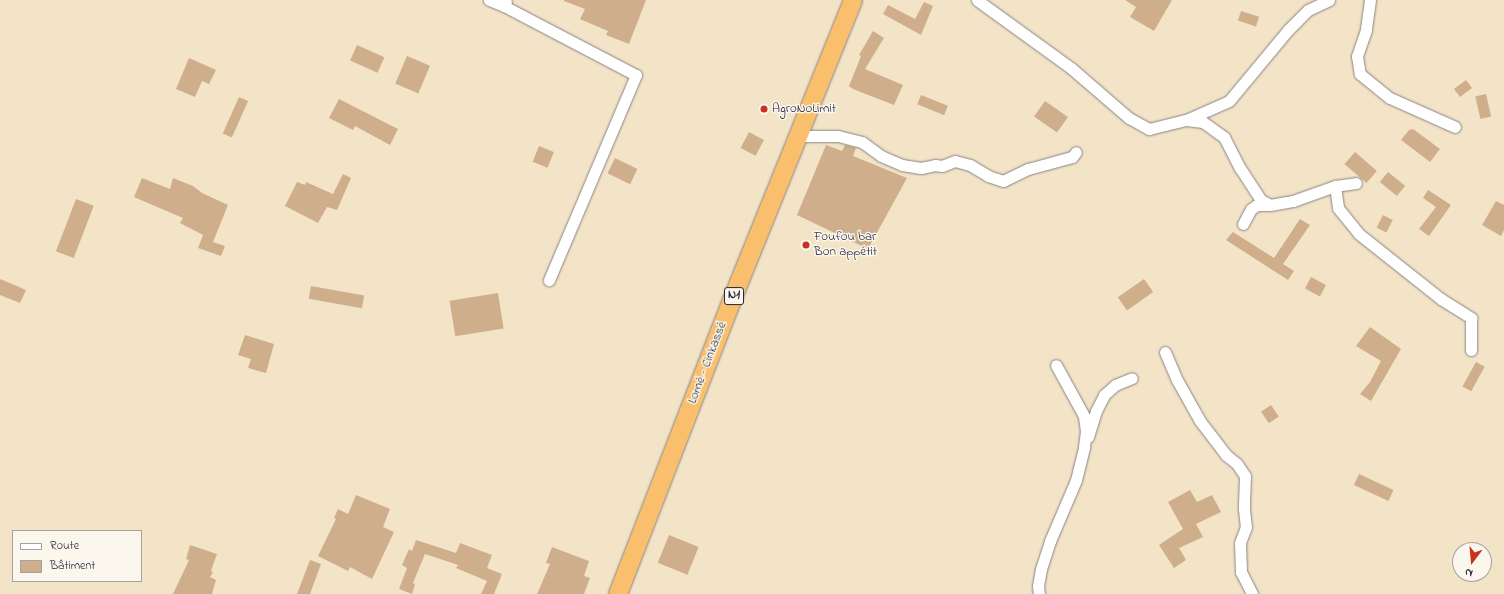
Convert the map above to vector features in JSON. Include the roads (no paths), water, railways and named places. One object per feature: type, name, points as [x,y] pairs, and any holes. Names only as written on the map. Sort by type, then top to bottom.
[{"type":"highway","name":"Lomé - Cinkassé","points":[[618,594],[732,300],[853,0]]},
{"type":"street","points":[[489,0],[505,3],[636,75],[549,280]]},
{"type":"street","points":[[977,0],[1059,59],[1129,118],[1149,129],[1186,120],[1229,101],[1288,30],[1308,10],[1329,0]]},
{"type":"street","points":[[1370,0],[1366,30],[1357,56],[1360,74],[1390,98],[1455,127]]},
{"type":"street","points":[[1186,120],[1203,122],[1224,137],[1261,200],[1270,205]]},
{"type":"street","points":[[798,136],[838,136],[862,142],[882,156],[902,165],[921,168],[935,165],[942,166],[955,161],[970,165],[988,176],[1003,181],[1028,169],[1072,157],[1076,152]]},
{"type":"street","points":[[1251,209],[1257,205],[1270,205],[1293,201],[1335,186],[1356,183]]},
{"type":"street","points":[[1244,224],[1251,209],[1251,185]]},
{"type":"street","points":[[1335,186],[1338,208],[1359,234],[1442,299],[1471,318],[1472,350]]},
{"type":"street","points":[[1165,352],[1177,380],[1200,421],[1226,455],[1237,464],[1245,476],[1244,509],[1246,527],[1240,543],[1241,572],[1252,594]]},
{"type":"street","points":[[1056,366],[1084,416],[1086,431],[1084,447]]},
{"type":"street","points":[[1039,594],[1038,586],[1047,548],[1068,501],[1084,447],[1104,395],[1115,384],[1132,378]]},
{"type":"place","name":"AgroNoLimit","points":[[764,109]]},
{"type":"place","name":"Foufou bar Bon appétit","points":[[806,245]]}]
